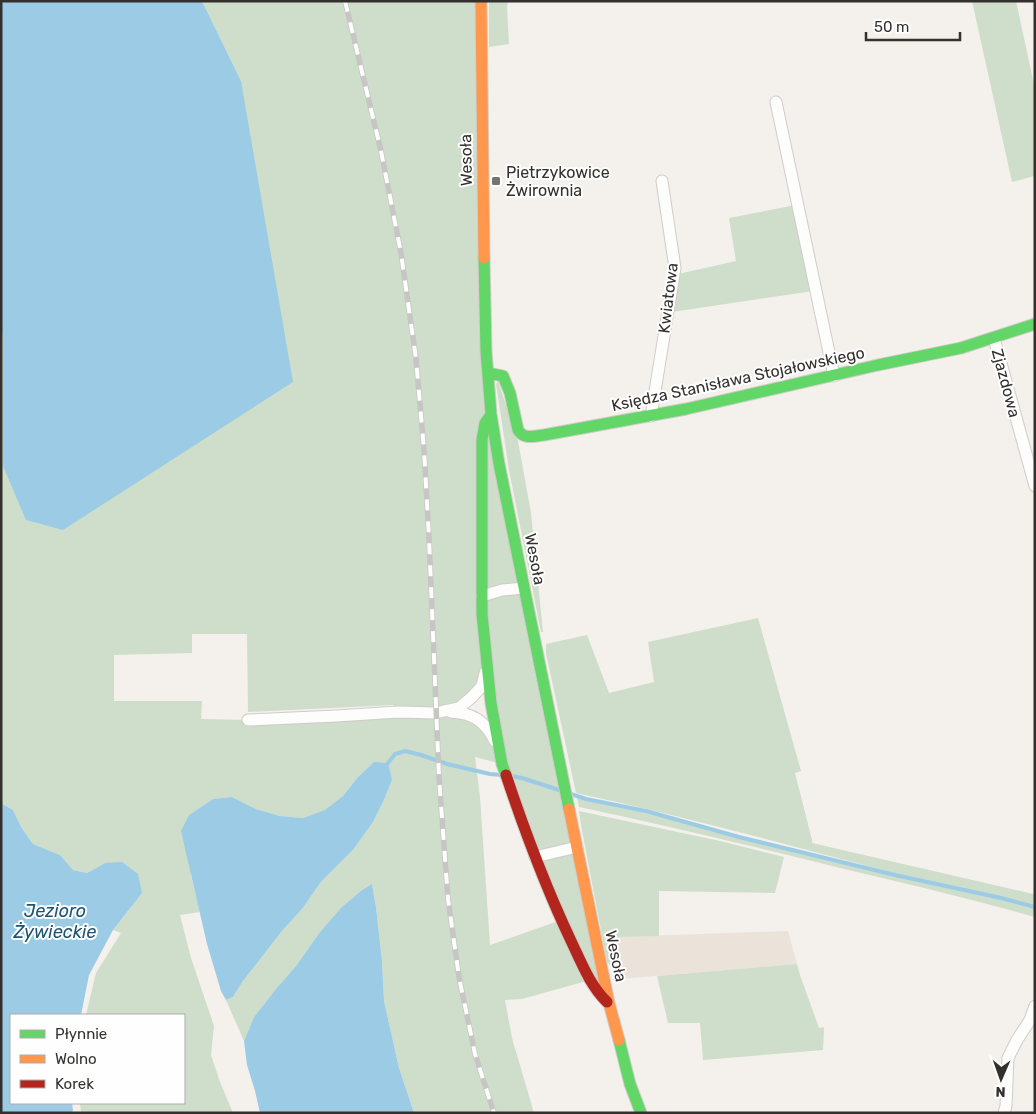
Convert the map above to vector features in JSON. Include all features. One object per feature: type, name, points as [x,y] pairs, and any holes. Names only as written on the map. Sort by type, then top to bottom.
[{"type":"street","name":"Wesoła","points":[[482,1],[486,351],[499,464],[609,1003],[630,1084],[641,1113]]},
{"type":"street","points":[[776,102],[834,376]]},
{"type":"street","name":"Kwiatowa","points":[[651,416],[675,268],[662,181]]},
{"type":"street","name":"Księdza Stanisława Stojałowskiego","points":[[488,375],[503,376],[510,393],[518,430],[526,437],[686,409],[961,348],[1035,324]]},
{"type":"street","name":"Zjazdowa","points":[[994,338],[1035,486]]},
{"type":"street","points":[[492,414],[486,423],[482,440],[482,614],[491,703],[502,764],[527,837],[557,911],[590,980],[599,994],[609,1003]]},
{"type":"street","points":[[482,596],[502,590],[524,588]]},
{"type":"street","points":[[248,720],[398,712],[436,713],[459,708],[482,686],[487,666]]},
{"type":"street","points":[[444,711],[463,712],[481,721],[491,732],[500,750]]},
{"type":"street","points":[[535,857],[577,847]]},
{"type":"street","points":[[1004,1113],[1008,1058],[1030,1020],[1035,1006]]},
{"type":"shaded area","points":[[788,931],[797,964],[620,979],[616,937]]},
{"type":"green space","points":[[202,1],[481,1],[488,375],[609,1003],[590,980],[522,999],[505,1000],[512,1038],[534,1113],[414,1113],[399,1068],[384,1001],[382,961],[372,884],[346,904],[320,932],[296,966],[254,1017],[244,1041],[226,1000],[233,997],[243,981],[282,931],[302,909],[321,882],[353,850],[373,822],[392,780],[374,762],[358,777],[343,796],[326,810],[303,818],[280,816],[256,809],[232,797],[213,799],[189,815],[191,876],[200,912],[180,915],[191,958],[214,1026],[211,1055],[233,1113],[81,1113],[80,1104],[185,1104],[185,1014],[86,1014],[96,973],[121,933],[113,930],[142,893],[105,863],[87,873],[73,870],[60,855],[33,844],[21,827],[13,810],[1,803],[1,324],[3,339],[241,81]],"holes":[[[192,634],[247,634],[248,712],[393,705],[398,712],[248,720],[201,719],[202,701],[114,701],[114,655],[192,653]],[[482,686],[491,732],[463,712]],[[475,757],[502,764],[561,920],[490,945],[480,797]]]},
{"type":"green space","points":[[489,1],[508,1],[509,44],[489,47]]},
{"type":"green space","points":[[972,1],[1016,1],[1035,89],[1035,176],[1012,182]]},
{"type":"green space","points":[[796,205],[813,291],[672,312],[678,274],[736,261],[729,218]]},
{"type":"green space","points":[[498,381],[518,441],[531,513],[543,632],[541,632],[509,470],[496,384]]},
{"type":"green space","points":[[758,618],[801,771],[795,773],[812,843],[1033,894],[1035,895],[1035,906],[999,896],[890,872],[695,821],[576,793],[546,653],[546,644],[587,635],[609,693],[654,682],[648,642]]},
{"type":"green space","points":[[577,797],[596,803],[655,815],[840,863],[1035,908],[1035,917],[940,892],[579,807]]},
{"type":"green space","points":[[579,811],[720,841],[784,857],[775,893],[659,891],[659,936],[616,937],[619,966],[610,965],[607,962]]},
{"type":"green space","points":[[797,964],[819,1028],[824,1027],[823,1050],[703,1060],[700,1023],[668,1023],[657,976]]},
{"type":"water","points":[[1,1],[202,1],[241,81],[293,382],[63,530],[26,520],[3,466]]},
{"type":"water","points":[[374,762],[388,763],[392,780],[373,822],[353,850],[321,882],[302,909],[282,931],[243,981],[233,997],[226,1000],[221,991],[207,944],[181,831],[189,815],[213,799],[232,797],[256,809],[280,816],[303,818],[325,810],[343,796],[358,777]]},
{"type":"water","name":"Jezioro Żywieckie","points":[[1,803],[13,810],[21,827],[33,844],[60,855],[73,870],[87,873],[105,863],[122,862],[138,874],[142,893],[113,930],[89,975],[81,1014],[10,1014],[10,1104],[72,1104],[72,1113],[1,1113]]},
{"type":"water","points":[[372,884],[382,961],[384,1001],[399,1068],[414,1113],[260,1113],[247,1065],[244,1041],[254,1017],[296,966],[320,932],[342,907]]},
{"type":"waterway","points":[[388,763],[395,754],[405,751],[447,764],[502,775]]},
{"type":"waterway","points":[[511,776],[562,791]]},
{"type":"waterway","points":[[571,794],[586,799],[646,811],[739,837],[895,875],[1035,907]]},
{"type":"railway","points":[[345,1],[381,151],[401,253],[416,359],[424,450],[439,777],[448,899],[459,977],[475,1054],[494,1113]]},
{"type":"traffic: fast","points":[[484,258],[486,351],[491,414],[499,464],[569,809]]},
{"type":"traffic: fast","points":[[488,375],[503,376],[510,393],[520,433],[526,436],[544,435],[686,409],[961,348],[1035,324]]},
{"type":"traffic: fast","points":[[490,416],[485,423],[482,440],[482,614],[491,703],[502,764],[506,775]]},
{"type":"traffic: fast","points":[[619,1040],[630,1084],[641,1113]]},
{"type":"traffic: slow","points":[[481,1],[484,258]]},
{"type":"traffic: slow","points":[[569,809],[609,1003],[619,1040]]},
{"type":"traffic: jam","points":[[506,775],[553,902],[587,974],[607,1002]]},
{"type":"place","name":"Pietrzykowice Żwirownia","points":[[496,181]]}]
